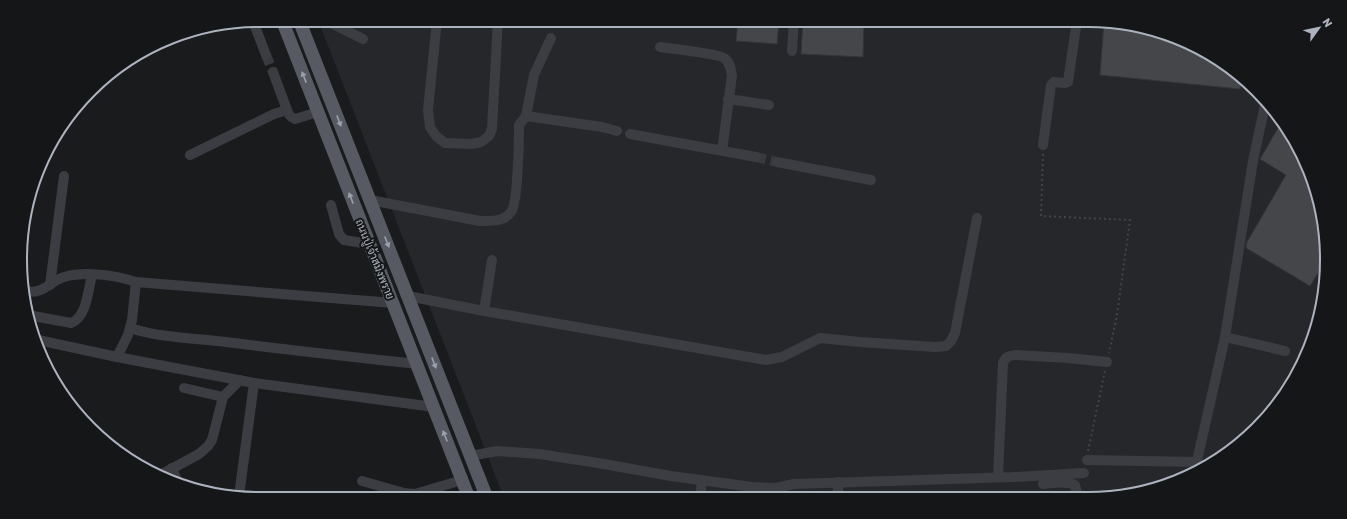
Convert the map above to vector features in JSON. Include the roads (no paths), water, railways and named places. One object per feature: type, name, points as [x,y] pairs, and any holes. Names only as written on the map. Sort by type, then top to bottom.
[{"type":"main road","name":"ถนนปู่เจ้าสมิงพราย","points":[[285,27],[467,492]]},
{"type":"main road","name":"ถนนปู่เจ้าสมิงพราย","points":[[303,27],[485,492]]},
{"type":"main road","points":[[455,462],[470,456]]},
{"type":"street","points":[[255,27],[266,55]]},
{"type":"street","points":[[339,27],[363,39]]},
{"type":"street","points":[[436,27],[428,110],[430,127],[436,136],[445,143],[472,144],[481,142],[489,136],[492,129],[498,27]]},
{"type":"street","points":[[792,51],[794,27]]},
{"type":"street","points":[[1043,145],[1051,85],[1054,82],[1068,82],[1076,27]]},
{"type":"street","points":[[370,200],[480,221],[498,220],[507,216],[512,211],[516,198],[519,125],[526,116],[534,75],[550,38]]},
{"type":"street","points":[[660,47],[715,55],[725,58],[730,66],[732,75],[722,151]]},
{"type":"street","points":[[273,72],[289,115],[292,118],[318,112]]},
{"type":"street","points":[[728,99],[769,106]]},
{"type":"street","points":[[1087,460],[1197,462],[1225,337],[1253,160],[1264,109]]},
{"type":"street","points":[[190,155],[274,114],[287,110]]},
{"type":"street","points":[[526,116],[617,130]]},
{"type":"street","points":[[630,134],[756,157]]},
{"type":"street","points":[[777,162],[871,180]]},
{"type":"street","points":[[50,285],[64,176]]},
{"type":"street","points":[[330,205],[339,234],[344,240],[369,244]]},
{"type":"street","points":[[408,296],[484,311],[766,360],[782,357],[820,338],[935,347],[946,346],[951,341],[955,333],[977,218]]},
{"type":"street","points":[[484,311],[492,260]]},
{"type":"street","points":[[29,291],[37,292],[63,278],[77,275],[92,275],[122,277],[136,282],[393,303]]},
{"type":"street","points":[[34,316],[71,323],[76,321],[81,315],[92,275]]},
{"type":"street","points":[[117,357],[130,328],[136,282]]},
{"type":"street","points":[[130,328],[149,334],[180,339],[225,342],[266,348],[416,364]]},
{"type":"street","points":[[1225,337],[1285,351]]},
{"type":"street","points":[[42,341],[117,357],[254,383],[434,408]]},
{"type":"street","points":[[998,477],[1004,363],[1006,358],[1016,355],[1107,362]]},
{"type":"street","points":[[166,472],[199,454],[208,446],[212,440],[223,397],[240,380]]},
{"type":"street","points":[[241,492],[254,383]]},
{"type":"street","points":[[184,388],[223,397]]},
{"type":"street","points":[[470,456],[497,452],[539,454],[702,480],[764,488],[776,488],[794,484],[838,482],[998,477],[1079,477]]},
{"type":"street","points":[[172,468],[175,476]]},
{"type":"street","points":[[1043,484],[1065,482],[1079,477]]},
{"type":"street","points":[[1078,492],[1079,477]]},
{"type":"street","points":[[422,492],[462,480]]},
{"type":"street","points":[[701,492],[702,480]]},
{"type":"street","points":[[362,481],[400,492]]},
{"type":"street","points":[[838,482],[838,492]]},
{"type":"tunnel","points":[[266,55],[273,72]]},
{"type":"tunnel","points":[[756,157],[777,162]]}]
